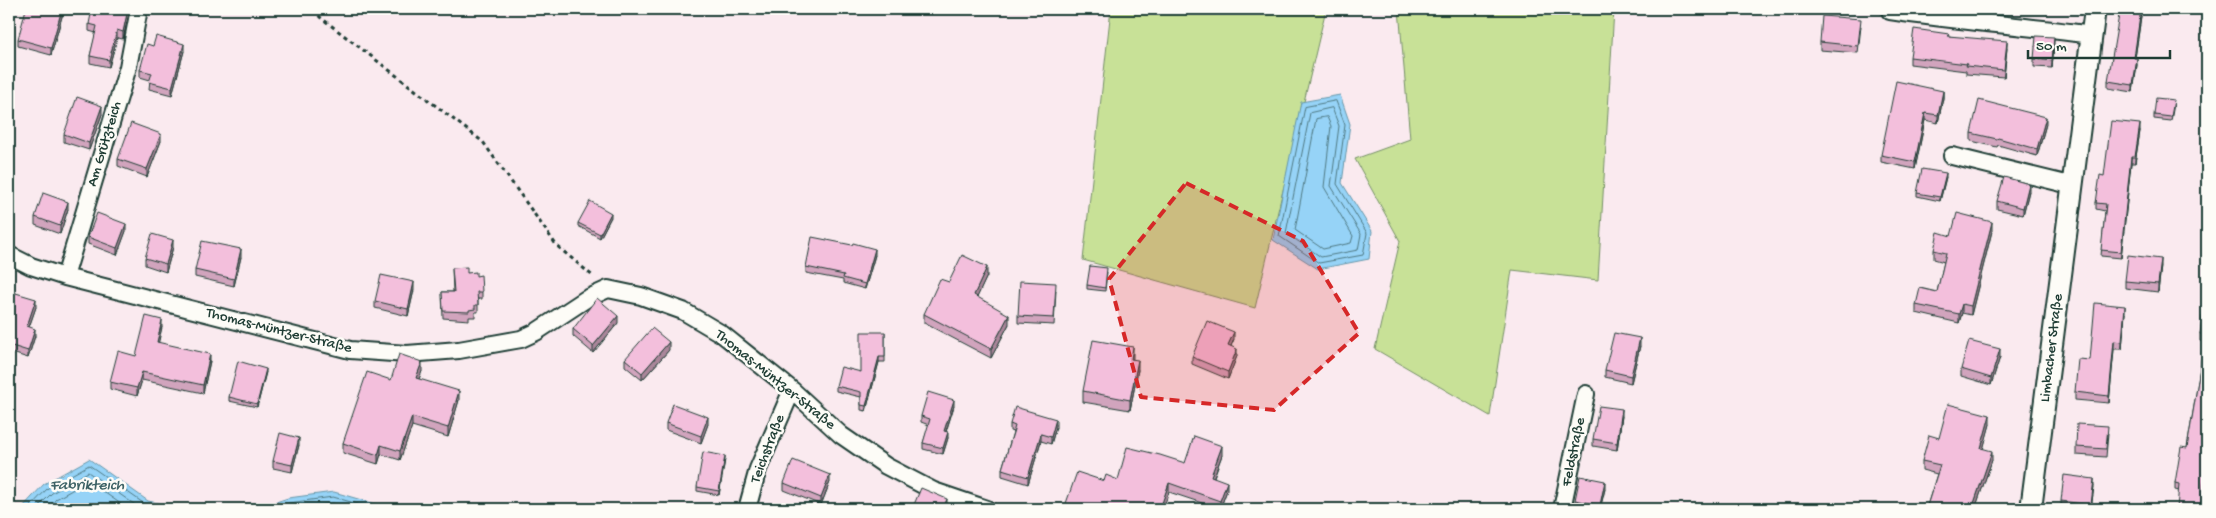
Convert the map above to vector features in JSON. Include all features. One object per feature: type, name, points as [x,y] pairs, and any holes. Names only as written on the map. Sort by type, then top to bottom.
[{"type":"street","name":"Am Grützteich","points":[[65,277],[128,67],[139,9]]},
{"type":"street","name":"Limbacher Straße","points":[[2032,509],[2095,9]]},
{"type":"street","points":[[1890,11],[1950,20],[2036,27],[2092,35]]},
{"type":"street","points":[[1952,156],[2074,186]]},
{"type":"street","name":"Thomas-Müntzer-Straße","points":[[9,256],[31,266],[65,277],[350,350],[407,354],[459,350],[521,339],[536,332],[586,299],[608,289],[641,296],[683,311],[722,334],[792,390],[841,435],[886,466],[934,491],[987,509]]},
{"type":"street","name":"Teichstraße","points":[[747,509],[758,469],[792,390]]},
{"type":"street","name":"Feldstraße","points":[[1562,509],[1586,394]]},
{"type":"path","points":[[314,9],[320,17],[483,142],[557,246],[608,289]]},
{"type":"highlighted area","points":[[1186,183],[1303,241],[1359,333],[1274,410],[1141,397],[1109,279]]},
{"type":"green space","points":[[1111,9],[1326,9],[1255,308],[1083,260]]},
{"type":"green space","points":[[1399,9],[1614,9],[1598,280],[1512,270],[1490,416],[1375,349],[1400,241],[1355,159],[1410,139]]},
{"type":"water","points":[[1340,95],[1350,124],[1342,183],[1372,231],[1369,259],[1318,269],[1273,240],[1301,102]]},
{"type":"water","name":"Fabrikteich","points":[[89,459],[148,501],[188,509],[21,509],[44,484]]},
{"type":"water","points":[[334,492],[393,509],[255,509],[288,498]]},
{"type":"building","points":[[26,9],[62,9],[51,48],[18,39]]},
{"type":"building","points":[[92,9],[128,9],[123,32],[117,30],[109,60],[90,56],[97,26],[89,24]]},
{"type":"building","points":[[2120,9],[2141,9],[2134,58],[2137,58],[2133,85],[2108,81]]},
{"type":"building","points":[[1822,16],[1861,19],[1858,46],[1820,42]]},
{"type":"building","points":[[1914,29],[1949,34],[1948,36],[2007,41],[2004,70],[1910,57]]},
{"type":"building","points":[[156,36],[184,44],[172,88],[149,82],[152,73],[140,70],[147,44],[153,46]]},
{"type":"building","points":[[2036,36],[2054,37],[2052,61],[2034,59]]},
{"type":"building","points":[[1896,81],[1943,91],[1938,115],[1925,113],[1915,162],[1881,155]]},
{"type":"building","points":[[77,97],[102,106],[89,143],[64,134]]},
{"type":"building","points":[[2156,98],[2174,100],[2171,117],[2154,115]]},
{"type":"building","points":[[1979,100],[2046,117],[2037,149],[1998,138],[1971,133]]},
{"type":"building","points":[[2111,121],[2140,124],[2135,157],[2131,157],[2121,252],[2101,250],[2106,204],[2096,203],[2100,175],[2104,176]]},
{"type":"building","points":[[131,123],[161,134],[147,169],[118,159]]},
{"type":"building","points":[[1922,169],[1946,173],[1940,197],[1917,193]]},
{"type":"building","points":[[2004,177],[2029,184],[2023,208],[1997,201]]},
{"type":"building","points":[[43,193],[68,202],[60,226],[35,217]]},
{"type":"building","points":[[590,201],[611,213],[600,234],[578,223]]},
{"type":"building","points":[[97,213],[126,224],[117,248],[88,237]]},
{"type":"building","points":[[1957,213],[1992,222],[1971,306],[1962,304],[1959,314],[1916,305],[1920,288],[1937,292],[1946,253],[1934,250],[1938,232],[1951,236]]},
{"type":"building","points":[[152,234],[173,240],[166,264],[145,258]]},
{"type":"building","points":[[812,237],[852,245],[853,243],[875,249],[865,284],[843,278],[844,275],[806,267]]},
{"type":"building","points":[[202,241],[241,249],[234,279],[195,270]]},
{"type":"building","points":[[962,255],[987,267],[974,295],[1009,315],[991,349],[924,314],[940,279],[949,282]]},
{"type":"building","points":[[2128,255],[2161,259],[2158,284],[2125,281]]},
{"type":"building","points":[[1090,266],[1107,268],[1105,288],[1087,285]]},
{"type":"building","points":[[467,267],[467,273],[476,272],[476,276],[481,275],[482,292],[477,292],[478,305],[475,305],[475,309],[469,310],[469,312],[443,311],[442,292],[454,292],[452,268]]},
{"type":"building","points":[[381,275],[414,282],[408,309],[375,301]]},
{"type":"building","points":[[1020,281],[1056,283],[1054,318],[1018,316]]},
{"type":"building","points":[[9,291],[36,299],[27,326],[35,329],[28,351],[9,345],[9,336],[13,324],[9,322]]},
{"type":"building","points":[[597,298],[618,316],[593,346],[573,329]]},
{"type":"building","points":[[2095,303],[2125,306],[2122,342],[2114,341],[2109,396],[2075,392],[2078,359],[2090,360]]},
{"type":"building","points":[[2204,303],[2207,303],[2207,463],[2201,504],[2207,505],[2207,509],[2177,509],[2179,484],[2175,483],[2181,447],[2187,448],[2195,400],[2205,334],[2200,334]]},
{"type":"building","points":[[146,316],[162,320],[157,342],[210,354],[203,385],[142,372],[137,388],[110,382],[118,351],[136,356]]},
{"type":"building","points":[[1207,321],[1234,332],[1228,345],[1237,349],[1228,372],[1192,357]]},
{"type":"building","points":[[652,328],[669,342],[642,373],[625,359]]},
{"type":"building","points":[[861,332],[885,332],[885,357],[879,357],[866,406],[861,405],[861,392],[836,386],[841,367],[861,372]]},
{"type":"building","points":[[1614,333],[1640,338],[1631,376],[1605,370]]},
{"type":"building","points":[[1093,340],[1133,347],[1131,359],[1138,360],[1130,400],[1083,391]]},
{"type":"building","points":[[1969,341],[2000,349],[1991,378],[1961,369]]},
{"type":"building","points":[[399,354],[422,362],[416,378],[459,391],[448,428],[412,417],[400,451],[381,445],[378,455],[343,443],[367,372],[391,380]]},
{"type":"building","points":[[238,361],[266,369],[257,404],[229,397]]},
{"type":"building","points":[[928,392],[954,400],[944,431],[948,432],[943,448],[923,443],[930,419],[921,416]]},
{"type":"building","points":[[673,404],[708,417],[701,436],[666,423]]},
{"type":"building","points":[[1948,404],[1990,415],[1981,448],[1992,451],[1972,509],[1926,509],[1940,465],[1922,461],[1929,435],[1939,438]]},
{"type":"building","points":[[1599,406],[1622,409],[1617,443],[1593,439]]},
{"type":"building","points":[[1015,407],[1056,419],[1051,437],[1041,434],[1028,477],[1002,469],[1015,426],[1010,424]]},
{"type":"building","points":[[2077,424],[2108,426],[2106,449],[2076,447]]},
{"type":"building","points":[[280,433],[299,438],[292,465],[273,461]]},
{"type":"building","points":[[1194,436],[1222,446],[1211,476],[1227,482],[1220,501],[1169,483],[1160,509],[1064,509],[1077,472],[1104,481],[1106,475],[1118,480],[1127,447],[1185,463]]},
{"type":"building","points":[[703,452],[725,456],[719,491],[697,487]]},
{"type":"building","points":[[793,460],[830,475],[821,498],[784,483]]},
{"type":"building","points":[[2064,475],[2094,479],[2091,505],[2061,501]]},
{"type":"building","points":[[1580,476],[1605,481],[1600,505],[1575,500]]},
{"type":"building","points":[[921,488],[947,499],[943,509],[919,509],[913,507]]}]
